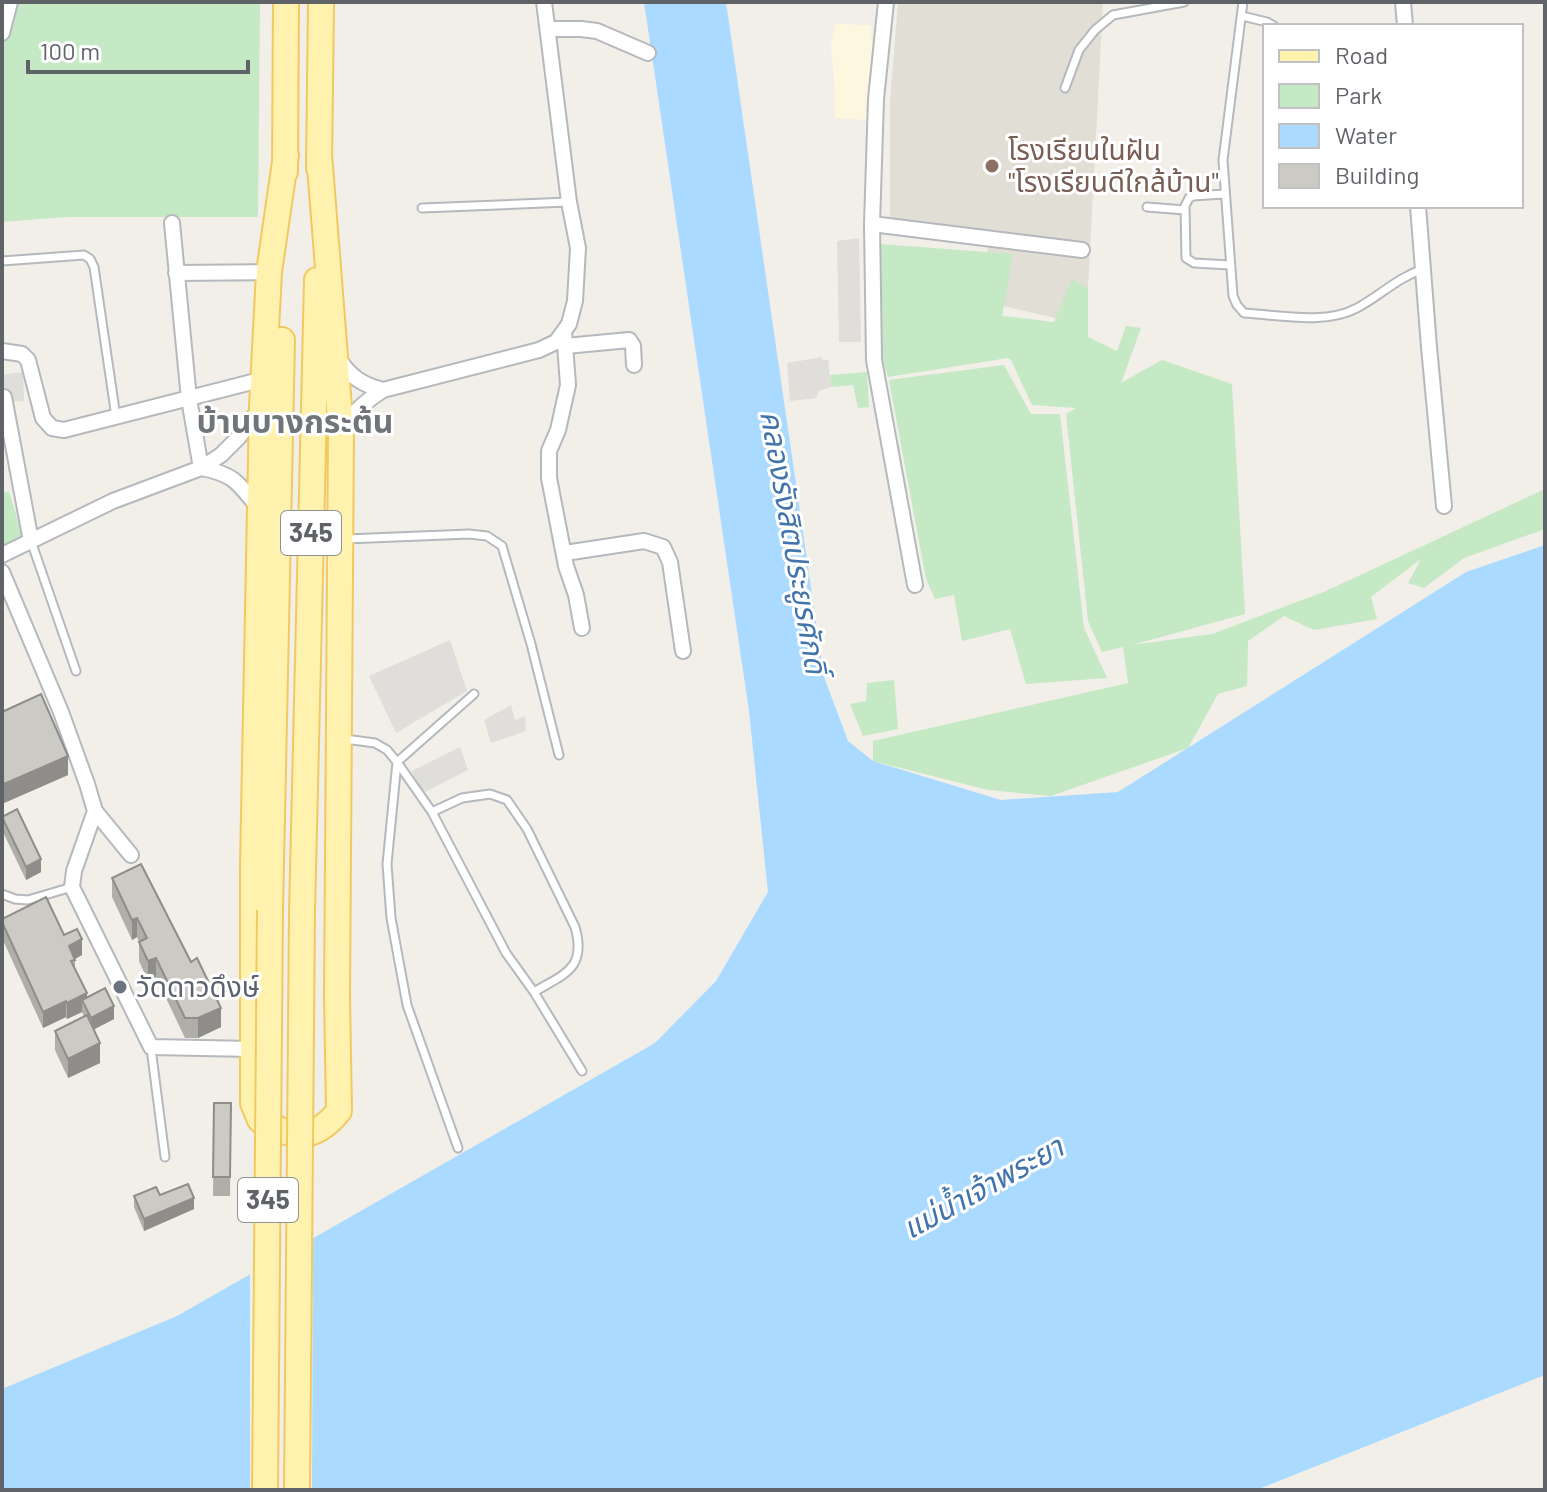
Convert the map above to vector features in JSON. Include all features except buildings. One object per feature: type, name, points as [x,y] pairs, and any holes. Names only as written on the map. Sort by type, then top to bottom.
[{"type":"main road","name":"345","points":[[265,1490],[270,910],[286,155],[286,2]]},
{"type":"main road","name":"345","points":[[297,1490],[302,913],[321,2]]},
{"type":"main road","points":[[286,155],[269,272],[262,406],[253,866],[253,1103],[260,1120],[294,1135],[311,1133],[330,1123],[339,1111],[341,432],[319,154]]},
{"type":"street","points":[[2,33],[10,2]]},
{"type":"street","points":[[544,2],[569,202],[578,248],[575,301],[565,338],[568,385],[558,430],[549,451],[549,478],[582,628]]},
{"type":"street","points":[[886,2],[876,99],[872,224],[874,360],[915,585]]},
{"type":"street","points":[[1403,2],[1405,24]]},
{"type":"street","points":[[548,29],[597,31],[648,53]]},
{"type":"street","points":[[1418,208],[1444,506]]},
{"type":"street","points":[[172,223],[189,399],[201,468]]},
{"type":"street","points":[[872,224],[1082,250]]},
{"type":"street","points":[[176,273],[269,272]]},
{"type":"street","points":[[335,335],[340,361],[352,376],[366,386],[383,390]]},
{"type":"street","points":[[341,432],[358,408],[383,390],[539,350],[565,338],[629,340],[633,346],[634,365]]},
{"type":"street","points":[[2,351],[22,354],[28,360],[43,418],[52,428],[64,430],[264,379]]},
{"type":"street","points":[[4,397],[31,541]]},
{"type":"street","points":[[2,555],[113,501],[201,468],[221,455],[239,437],[262,406]]},
{"type":"street","points":[[201,468],[232,477],[260,511]]},
{"type":"street","points":[[565,553],[644,541],[663,547],[670,562],[683,651]]},
{"type":"street","points":[[2,572],[47,696],[87,784],[95,811],[131,855]]},
{"type":"street","points":[[95,811],[74,871],[72,887],[151,1047],[253,1049]]},
{"type":"lane","points":[[1065,88],[1079,50],[1095,30],[1113,15],[1184,2]]},
{"type":"lane","points":[[1243,2],[1224,141],[1224,194],[1233,296],[1237,305],[1244,313],[1310,318],[1344,313],[1406,275],[1423,269]]},
{"type":"lane","points":[[1242,16],[1270,24]]},
{"type":"lane","points":[[1224,194],[1189,198],[1185,210],[1186,258],[1194,263],[1230,265]]},
{"type":"lane","points":[[422,208],[569,202]]},
{"type":"lane","points":[[1147,207],[1185,210]]},
{"type":"lane","points":[[2,261],[84,255],[90,259],[94,267],[116,417]]},
{"type":"lane","points":[[340,539],[469,534],[496,540],[502,546],[531,644],[559,755]]},
{"type":"lane","points":[[31,541],[76,671]]},
{"type":"lane","points":[[458,1148],[407,1005],[391,918],[387,864],[397,762],[474,694]]},
{"type":"lane","points":[[339,739],[375,743],[387,750],[397,762],[432,812],[506,953],[534,992],[582,1071]]},
{"type":"lane","points":[[432,812],[462,798],[490,794],[507,800],[527,829],[575,927],[579,942],[577,960],[569,971],[534,992]]},
{"type":"lane","points":[[2,894],[28,900],[72,887]]},
{"type":"lane","points":[[151,1047],[165,1157]]},
{"type":"shaded area","name":"โรงเรียนในฝัน \"โรงเรียนดีใกล้บ้าน\"","points":[[898,2],[1103,2],[1086,325],[990,303],[987,240],[890,231],[890,102]]},
{"type":"shaded area","points":[[835,24],[871,25],[868,120],[835,118],[831,47]]},
{"type":"shaded area","points":[[859,238],[861,342],[839,342],[837,241]]},
{"type":"shaded area","points":[[822,357],[822,361],[828,359],[831,387],[819,391],[816,398],[790,401],[787,363]]},
{"type":"shaded area","points":[[23,372],[24,401],[2,402],[2,375]]},
{"type":"shaded area","points":[[450,640],[467,691],[396,733],[369,676]]},
{"type":"shaded area","points":[[511,705],[515,720],[525,716],[526,731],[491,743],[484,720]]},
{"type":"shaded area","points":[[460,747],[468,770],[421,794],[412,771]]},
{"type":"green space","points":[[2,2],[260,2],[258,217],[66,217],[2,222]]},
{"type":"green space","points":[[879,244],[1013,254],[1002,316],[1054,322],[1072,279],[1088,288],[1088,337],[1117,351],[1126,326],[1141,328],[1121,383],[1162,360],[1232,384],[1245,614],[1132,645],[1212,634],[1326,591],[1545,489],[1545,529],[1464,558],[1424,588],[1408,583],[1421,559],[1371,597],[1377,619],[1314,630],[1284,616],[1248,641],[1247,686],[1218,694],[1188,748],[1051,796],[988,790],[873,761],[873,741],[1128,683],[1123,647],[1102,652],[1088,621],[1066,414],[1076,408],[1032,405],[1008,358],[888,377],[882,358]]},
{"type":"green space","points":[[1004,365],[1031,414],[1060,414],[1084,628],[1107,678],[1026,684],[1010,629],[962,641],[954,595],[935,599],[926,579],[889,380]]},
{"type":"green space","points":[[867,372],[869,407],[858,408],[853,385],[831,387],[830,375]]},
{"type":"green space","points":[[2,492],[9,492],[24,540],[2,553]]},
{"type":"green space","points":[[894,680],[898,729],[863,736],[850,704],[866,701],[867,683]]},
{"type":"water","points":[[644,2],[726,2],[824,677],[848,741],[873,761],[1001,800],[1118,792],[1466,572],[1545,545],[1545,1375],[1256,1490],[2,1490],[2,1389],[177,1316],[655,1043],[716,981],[768,892],[749,711]]},
{"type":"pier","points":[[313,1234],[312,1490],[250,1490],[250,1269]]},
{"type":"place","name":"โรงเรียนในฝัน \"โรงเรียนดีใกล้บ้าน\"","points":[[992,166]]},
{"type":"place","name":"วัดดาวดึงษ์","points":[[120,987]]},
{"type":"district","name":"บ้านบางกระต้น","points":[[295,422]]},
{"type":"water label","name":"คลองรังสิตประยูรศักดิ์","points":[[793,542]]},
{"type":"water label","name":"แม่น้ำเจ้าพระยา","points":[[983,1188]]}]
